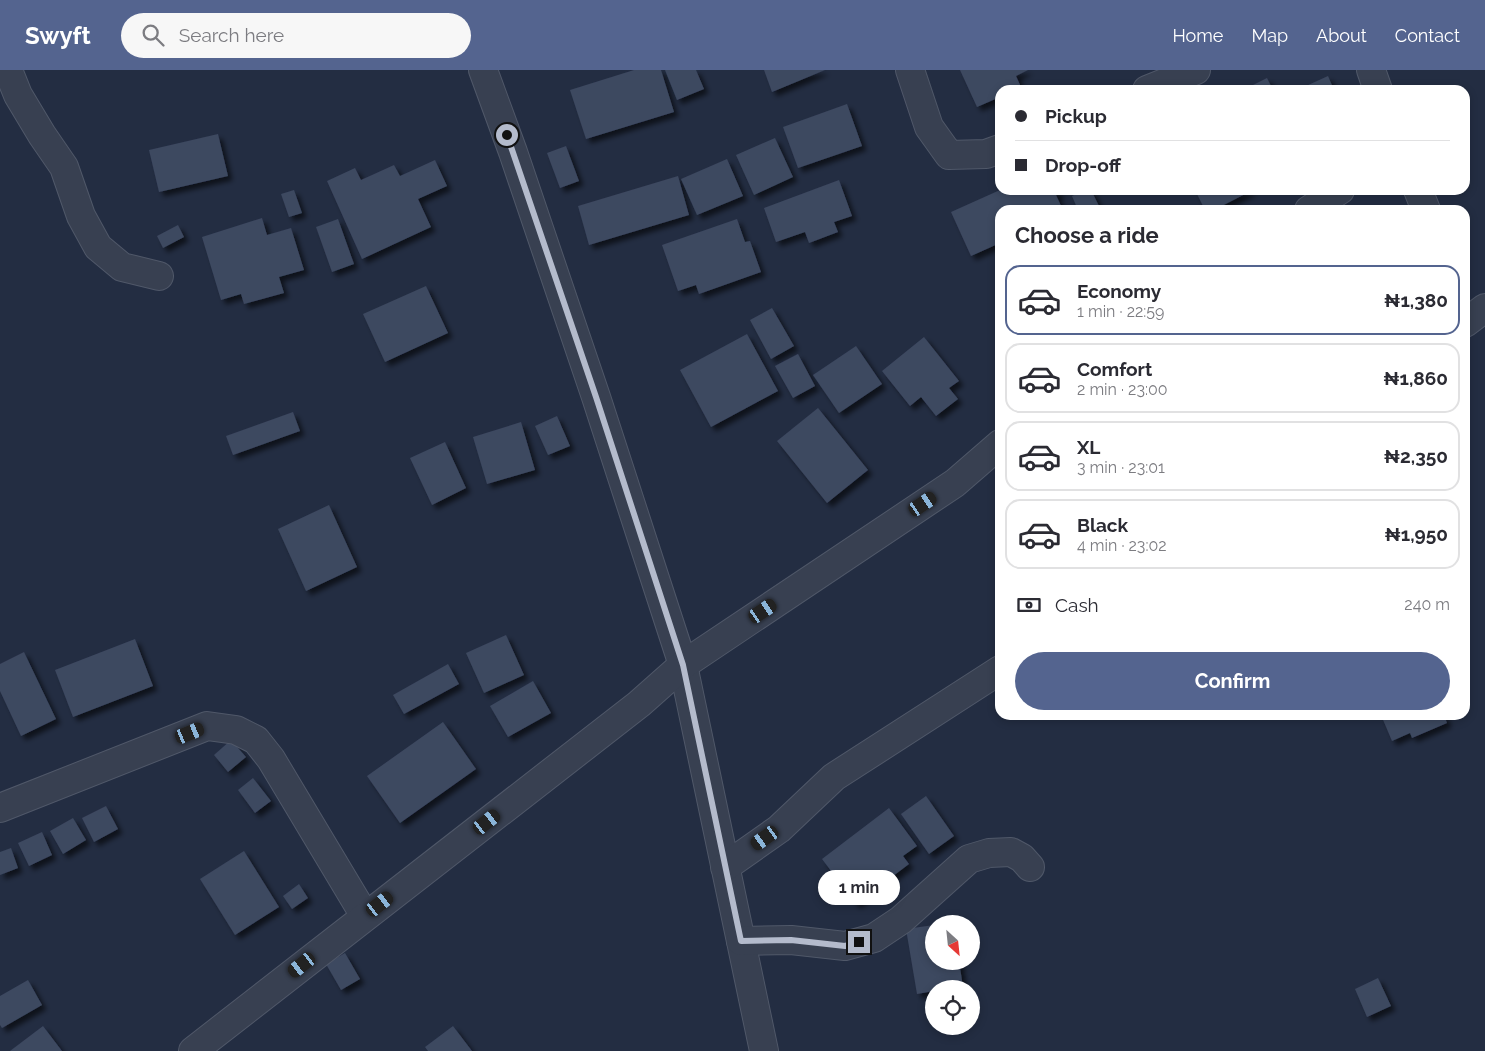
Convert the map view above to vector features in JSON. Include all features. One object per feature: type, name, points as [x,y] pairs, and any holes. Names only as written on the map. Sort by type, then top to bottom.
[{"type":"street","points":[[8,70],[18,95],[64,167],[81,216],[98,247],[122,267],[159,276]]},
{"type":"street","points":[[483,70],[593,387],[683,665],[764,1051]]},
{"type":"street","points":[[910,70],[929,127],[949,155],[986,154],[995,151]]},
{"type":"street","points":[[1158,85],[1196,70]]},
{"type":"street","points":[[1371,70],[1376,85]]},
{"type":"street","points":[[1317,205],[1332,195]]},
{"type":"street","points":[[192,1051],[639,704],[683,665],[955,483],[995,448]]},
{"type":"street","points":[[725,866],[779,829],[834,777],[995,673]]},
{"type":"street","points":[[0,808],[207,726],[236,730],[256,740],[271,759],[365,916]]},
{"type":"street","points":[[741,941],[791,940],[845,946],[874,938],[901,920],[968,859],[990,852],[1011,852],[1022,858],[1030,866]]},
{"type":"building","points":[[634,70],[661,70],[674,112],[586,139],[570,90]]},
{"type":"building","points":[[665,70],[696,70],[704,89],[677,100]]},
{"type":"building","points":[[764,70],[825,70],[772,92]]},
{"type":"building","points":[[960,70],[1028,70],[1016,76],[1020,85],[995,85],[995,99],[977,107]]},
{"type":"building","points":[[1328,76],[1332,85],[1308,85]]},
{"type":"building","points":[[1267,78],[1270,85],[1253,85]]},
{"type":"building","points":[[847,104],[862,146],[798,168],[783,127]]},
{"type":"building","points":[[218,134],[228,176],[159,192],[149,150]]},
{"type":"building","points":[[775,138],[793,177],[754,195],[736,155]]},
{"type":"building","points":[[566,146],[579,181],[560,188],[547,153]]},
{"type":"building","points":[[727,159],[743,196],[697,215],[681,179]]},
{"type":"building","points":[[435,160],[447,186],[418,199],[431,227],[362,259],[327,181],[355,168],[361,180],[394,165],[400,176]]},
{"type":"building","points":[[678,176],[689,215],[589,245],[578,206]]},
{"type":"building","points":[[839,180],[852,216],[834,222],[838,232],[809,243],[805,232],[776,242],[764,208]]},
{"type":"building","points":[[294,190],[302,213],[289,217],[281,194]]},
{"type":"building","points":[[995,192],[995,195],[1056,195],[1061,205],[995,205],[995,245],[971,256],[951,212]]},
{"type":"building","points":[[1094,195],[1098,205],[1076,205],[1072,196]]},
{"type":"building","points":[[1198,195],[1243,195],[1224,205],[1202,205]]},
{"type":"building","points":[[262,218],[267,235],[291,228],[304,270],[279,277],[284,293],[244,304],[241,294],[221,300],[202,237]]},
{"type":"building","points":[[338,219],[354,264],[332,272],[316,227]]},
{"type":"building","points":[[737,219],[745,242],[750,241],[761,272],[699,294],[696,285],[678,291],[662,245]]},
{"type":"building","points":[[178,225],[184,237],[163,248],[157,236]]},
{"type":"building","points":[[426,286],[448,333],[385,362],[363,314]]},
{"type":"building","points":[[772,308],[794,346],[771,359],[750,320]]},
{"type":"building","points":[[747,334],[778,391],[711,427],[680,370]]},
{"type":"building","points":[[924,337],[959,381],[949,388],[958,399],[936,416],[921,397],[910,406],[882,371]]},
{"type":"building","points":[[856,346],[882,384],[839,413],[813,375]]},
{"type":"building","points":[[798,354],[815,386],[793,398],[775,366]]},
{"type":"building","points":[[818,408],[868,470],[827,503],[777,441]]},
{"type":"building","points":[[293,412],[300,431],[233,455],[226,436]]},
{"type":"building","points":[[557,416],[570,446],[548,455],[535,426]]},
{"type":"building","points":[[521,422],[535,470],[487,484],[473,437]]},
{"type":"building","points":[[445,442],[466,488],[432,505],[410,458]]},
{"type":"building","points":[[329,505],[357,567],[306,591],[278,529]]},
{"type":"building","points":[[506,635],[524,675],[484,693],[466,653]]},
{"type":"building","points":[[135,639],[153,686],[73,717],[55,670]]},
{"type":"building","points":[[24,652],[56,719],[21,736],[0,691],[0,664]]},
{"type":"building","points":[[448,664],[459,684],[404,714],[393,695]]},
{"type":"building","points":[[533,681],[551,713],[508,737],[490,706]]},
{"type":"building","points":[[1383,720],[1446,720],[1447,723],[1412,738],[1410,733],[1392,741]]},
{"type":"building","points":[[443,722],[476,769],[400,823],[367,776]]},
{"type":"building","points":[[231,740],[246,757],[228,772],[214,755]]},
{"type":"building","points":[[253,778],[271,801],[255,813],[238,790]]},
{"type":"building","points":[[926,796],[954,836],[929,854],[901,814]]},
{"type":"building","points":[[106,806],[118,829],[94,842],[82,818]]},
{"type":"building","points":[[889,808],[917,846],[903,856],[909,864],[856,904],[822,859]]},
{"type":"building","points":[[73,818],[86,840],[63,854],[50,831]]},
{"type":"building","points":[[42,832],[52,855],[29,866],[18,843]]},
{"type":"building","points":[[11,848],[18,868],[0,875],[0,852]]},
{"type":"building","points":[[244,851],[279,907],[235,935],[200,879]]},
{"type":"building","points":[[299,884],[308,898],[292,909],[283,896]]},
{"type":"building","points":[[925,926],[925,970],[960,970],[962,980],[925,980],[925,993],[917,994],[906,929]]},
{"type":"building","points":[[345,953],[360,979],[341,990],[326,964]]},
{"type":"building","points":[[1378,978],[1391,1006],[1367,1017],[1355,989]]},
{"type":"building","points":[[28,980],[42,1005],[2,1028],[0,1025],[0,996]]},
{"type":"building","points":[[43,1026],[62,1051],[10,1051]]},
{"type":"building","points":[[453,1026],[472,1051],[428,1051],[425,1047]]},
{"type":"route","points":[[507,135],[596,397],[683,665],[741,941],[791,940],[845,946],[859,942]]}]
